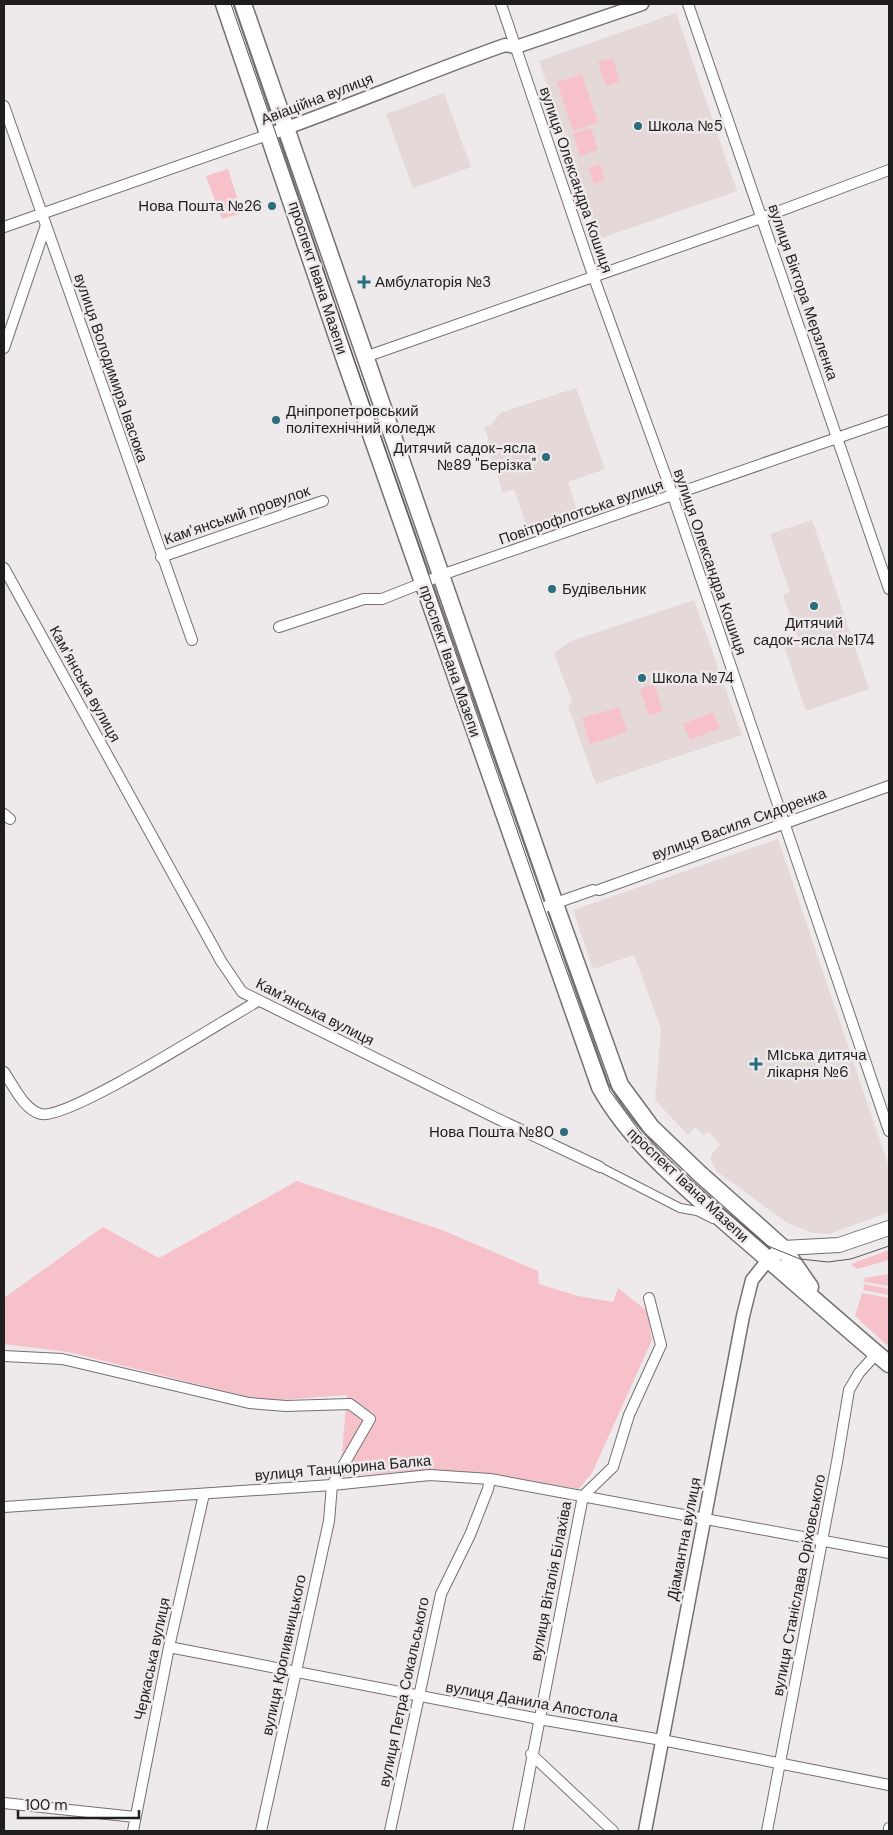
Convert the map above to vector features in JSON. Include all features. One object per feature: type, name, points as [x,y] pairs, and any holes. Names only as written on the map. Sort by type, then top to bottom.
[{"type":"highway","name":"проспект Івана Мазепи","points":[[224,4],[270,134],[336,334],[591,1068],[610,1104],[638,1141],[732,1228],[822,1305]]},
{"type":"highway","name":"проспект Івана Мазепи","points":[[243,4],[555,904],[618,1078],[630,1100],[651,1126],[693,1168],[783,1248],[822,1305]]},
{"type":"highway","points":[[822,1305],[889,1364]]},
{"type":"main road","points":[[768,1260],[783,1248],[839,1245],[889,1228]]},
{"type":"street","name":"вулиця Олександра Кошиця","points":[[501,4],[594,278],[673,496],[889,1131]]},
{"type":"street","name":"Авіаційна вулиця","points":[[4,227],[322,116],[434,70],[505,45],[516,46],[642,4]]},
{"type":"street","name":"вулиця Віктора Мерзленка","points":[[688,4],[889,589]]},
{"type":"street","name":"вулиця Володимира Івасюка","points":[[4,106],[161,558],[192,640]]},
{"type":"street","points":[[365,357],[594,278],[889,170]]},
{"type":"street","points":[[4,348],[46,225]]},
{"type":"street","name":"Повітрофлотська вулиця","points":[[423,583],[889,420]]},
{"type":"street","name":"Камʼянський провулок","points":[[161,558],[323,501]]},
{"type":"street","name":"Камʼянська вулиця","points":[[4,568],[221,961],[235,985],[242,992],[258,1002],[600,1167],[685,1211],[696,1211],[732,1228]]},
{"type":"street","points":[[279,627],[364,599],[382,599],[423,583]]},
{"type":"street","name":"вулиця Василя Сидоренка","points":[[536,910],[770,830],[784,822],[889,786]]},
{"type":"street","points":[[4,1072],[29,1107],[39,1114],[50,1115],[84,1102],[258,1002]]},
{"type":"street","name":"Діамантна вулиця","points":[[645,1831],[747,1298],[752,1280],[768,1260]]},
{"type":"street","name":"вулиця Віталія Білахіва","points":[[518,1831],[531,1754],[562,1614],[583,1496],[613,1467],[629,1415],[661,1345],[649,1298]]},
{"type":"street","name":"вулиця Станіслава Оріховського","points":[[767,1831],[849,1390],[859,1373],[876,1353]]},
{"type":"street","points":[[4,1356],[62,1359],[249,1403],[286,1406],[350,1404],[370,1419],[332,1485]]},
{"type":"street","name":"вулиця Танцюрина Балка","points":[[4,1507],[332,1485],[430,1475],[490,1479],[889,1553]]},
{"type":"street","name":"вулиця Петра Сокальського","points":[[390,1831],[417,1696],[441,1594],[470,1535],[490,1479]]},
{"type":"street","name":"вулиця Кропивницького","points":[[261,1831],[329,1521],[332,1485]]},
{"type":"street","name":"Черкаська вулиця","points":[[132,1831],[168,1647],[204,1494]]},
{"type":"street","name":"вулиця Данила Апостола","points":[[168,1647],[539,1719],[662,1740],[780,1765],[889,1785]]},
{"type":"street","points":[[531,1754],[613,1831]]},
{"type":"street","points":[[4,1803],[135,1817]]},
{"type":"shaded area","name":"Школа №5","points":[[676,13],[737,191],[599,239],[539,61]]},
{"type":"shaded area","points":[[613,58],[620,82],[606,86],[598,62]]},
{"type":"shaded area","points":[[582,74],[598,123],[573,131],[557,82]]},
{"type":"shaded area","points":[[444,93],[471,167],[413,188],[386,114]]},
{"type":"shaded area","points":[[591,128],[598,150],[580,156],[573,134]]},
{"type":"shaded area","points":[[600,164],[605,180],[594,184],[588,168]]},
{"type":"shaded area","points":[[228,169],[242,213],[222,219],[206,176]]},
{"type":"shaded area","name":"Дитячий садок-ясла №89 \"Берізка\"","points":[[576,388],[605,469],[568,482],[578,514],[528,530],[514,489],[503,493],[487,445],[488,438],[484,427],[492,424],[500,413]]},
{"type":"shaded area","name":"Дитячий садок-ясла №174","points":[[812,520],[869,689],[806,711],[785,648],[799,642],[783,595],[790,592],[770,534]]},
{"type":"shaded area","name":"Школа №74","points":[[694,600],[742,735],[596,784],[568,706],[572,702],[554,653],[571,641]]},
{"type":"shaded area","points":[[654,684],[663,711],[649,716],[640,689]]},
{"type":"shaded area","points":[[619,707],[627,732],[590,744],[582,718]]},
{"type":"shaded area","points":[[713,712],[720,728],[690,740],[683,724]]},
{"type":"shaded area","name":"МІська дитяча лікарня №6","points":[[778,839],[889,1167],[889,1212],[829,1234],[814,1233],[789,1224],[716,1171],[710,1157],[720,1144],[709,1132],[704,1135],[695,1127],[688,1135],[655,1100],[661,1029],[634,955],[593,969],[573,910]]},
{"type":"shaded area","points":[[297,1181],[442,1230],[538,1271],[539,1284],[578,1296],[613,1302],[618,1288],[647,1311],[652,1340],[592,1473],[579,1489],[489,1474],[430,1470],[340,1476],[347,1395],[281,1400],[253,1398],[68,1352],[4,1344],[4,1298],[103,1227],[159,1258]]},
{"type":"shaded area","points":[[889,1250],[889,1260],[857,1269],[851,1264]]},
{"type":"shaded area","points":[[889,1274],[889,1286],[864,1282],[865,1278]]},
{"type":"shaded area","points":[[864,1284],[889,1289],[889,1295],[863,1290]]},
{"type":"shaded area","points":[[862,1293],[889,1298],[889,1347],[855,1316]]},
{"type":"tram line","points":[[231,4],[544,908],[610,1091],[643,1136],[700,1190],[768,1246],[800,1259],[828,1262],[851,1259],[889,1246]]},
{"type":"place","name":"Школа №5","points":[[638,126]]},
{"type":"place","name":"Нова Пошта №26","points":[[272,206]]},
{"type":"place","name":"Амбулаторія №3","points":[[364,282]]},
{"type":"place","name":"Дніпропетровський політехнічний коледж","points":[[276,420]]},
{"type":"place","name":"Дитячий садок-ясла №89 \"Берізка\"","points":[[546,457]]},
{"type":"place","name":"Будівельник","points":[[552,589]]},
{"type":"place","name":"Дитячий садок-ясла №174","points":[[814,606]]},
{"type":"place","name":"Школа №74","points":[[642,678]]},
{"type":"place","name":"МІська дитяча лікарня №6","points":[[756,1064]]},
{"type":"place","name":"Нова Пошта №80","points":[[564,1132]]}]
